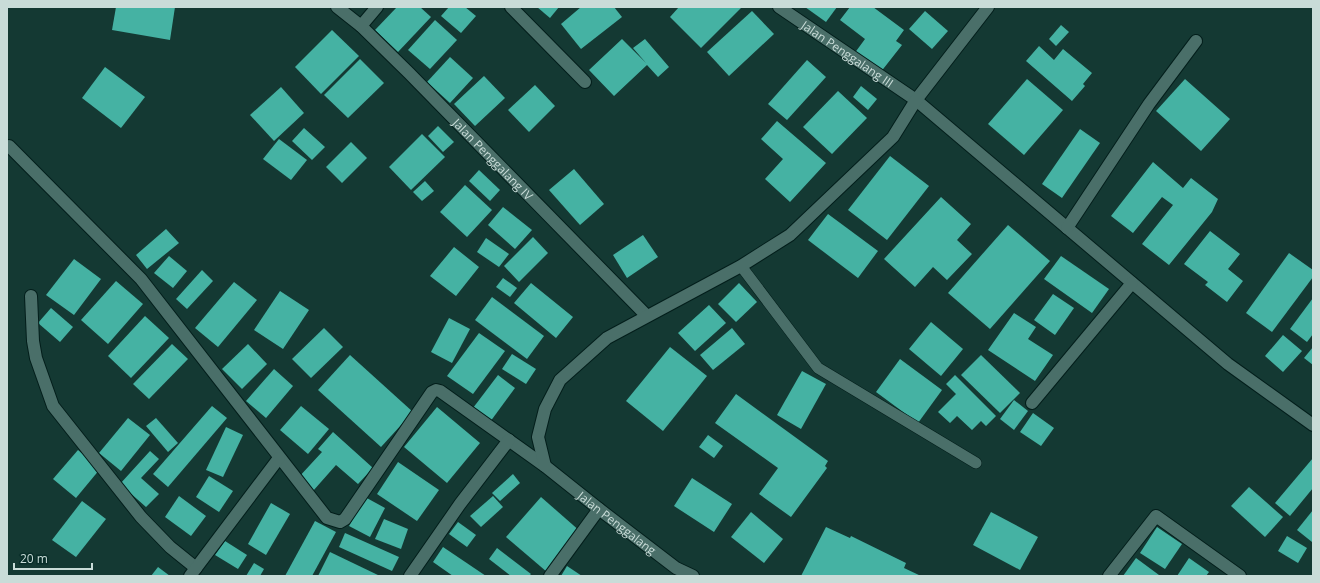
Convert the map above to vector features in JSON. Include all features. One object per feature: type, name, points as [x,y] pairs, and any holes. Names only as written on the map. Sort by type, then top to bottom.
[{"type":"street","name":"Jalan Penggalang IV","points":[[337,7],[361,26],[646,315]]},
{"type":"street","points":[[361,26],[377,7]]},
{"type":"street","points":[[511,7],[585,82]]},
{"type":"street","name":"Jalan Penggalang III","points":[[780,7],[916,100],[1228,364],[1313,426]]},
{"type":"street","points":[[545,466],[538,437],[544,409],[560,380],[607,338],[646,315],[741,266],[790,235],[894,137],[916,100],[988,7]]},
{"type":"street","points":[[1067,228],[1149,104],[1196,41]]},
{"type":"street","points":[[9,146],[141,279],[279,458],[193,572],[141,517],[53,406],[36,358],[33,340],[31,296]]},
{"type":"street","points":[[1032,403],[1132,283]]},
{"type":"street","name":"Jalan Penggalang","points":[[279,458],[327,518],[340,522],[345,519],[432,392],[436,390],[440,391],[545,466],[674,572],[693,576]]},
{"type":"street","points":[[410,576],[460,504],[508,440]]},
{"type":"street","points":[[550,576],[599,509]]},
{"type":"street","points":[[1109,576],[1156,516],[1240,576]]},
{"type":"lane","points":[[741,266],[818,368],[976,463]]},
{"type":"building","points":[[116,7],[175,7],[170,40],[112,30]]},
{"type":"building","points":[[397,7],[420,7],[431,17],[398,52],[375,30]]},
{"type":"building","points":[[449,7],[465,7],[476,16],[461,33],[441,16]]},
{"type":"building","points":[[537,7],[559,7],[550,18]]},
{"type":"building","points":[[581,7],[614,7],[622,17],[581,49],[561,24]]},
{"type":"building","points":[[679,7],[742,7],[701,48],[670,17]]},
{"type":"building","points":[[805,7],[837,7],[826,22]]},
{"type":"building","points":[[850,7],[873,7],[904,30],[896,41],[902,45],[880,73],[854,54],[865,39],[840,20]]},
{"type":"building","points":[[752,11],[774,34],[729,76],[707,52]]},
{"type":"building","points":[[925,11],[948,31],[932,49],[909,29]]},
{"type":"building","points":[[435,20],[457,40],[430,69],[408,50]]},
{"type":"building","points":[[1061,25],[1069,32],[1056,46],[1049,39]]},
{"type":"building","points":[[332,30],[359,56],[321,94],[295,67]]},
{"type":"building","points":[[622,39],[646,63],[633,48],[645,39],[669,67],[658,77],[647,65],[614,96],[589,70]]},
{"type":"building","points":[[1039,46],[1054,60],[1063,49],[1092,73],[1083,84],[1085,86],[1072,101],[1026,61]]},
{"type":"building","points":[[450,57],[473,78],[450,103],[427,82]]},
{"type":"building","points":[[360,59],[384,83],[348,118],[324,95]]},
{"type":"building","points":[[807,60],[826,77],[787,120],[768,104]]},
{"type":"building","points":[[105,67],[145,97],[121,128],[82,98]]},
{"type":"building","points":[[484,76],[505,98],[475,126],[454,104]]},
{"type":"building","points":[[1027,79],[1063,110],[1024,155],[988,124]]},
{"type":"building","points":[[1185,79],[1230,119],[1201,151],[1156,111]]},
{"type":"building","points":[[535,85],[555,106],[529,132],[508,110]]},
{"type":"building","points":[[861,86],[877,99],[868,110],[853,97]]},
{"type":"building","points":[[281,87],[304,113],[274,141],[250,115]]},
{"type":"building","points":[[838,91],[867,118],[832,154],[803,127]]},
{"type":"building","points":[[777,121],[826,163],[790,202],[765,179],[783,159],[761,139]]},
{"type":"building","points":[[438,126],[454,142],[443,152],[428,136]]},
{"type":"building","points":[[304,128],[325,147],[312,160],[292,141]]},
{"type":"building","points":[[1080,129],[1100,143],[1062,198],[1042,184]]},
{"type":"building","points":[[422,134],[445,157],[411,190],[389,167]]},
{"type":"building","points":[[279,139],[307,160],[291,180],[263,159]]},
{"type":"building","points":[[351,142],[367,158],[342,183],[326,167]]},
{"type":"building","points":[[890,156],[929,186],[887,240],[848,210]]},
{"type":"building","points":[[1153,162],[1183,188],[1191,178],[1218,199],[1212,212],[1169,265],[1142,244],[1173,205],[1162,197],[1133,233],[1111,216]]},
{"type":"building","points":[[574,169],[604,204],[580,225],[549,190]]},
{"type":"building","points":[[479,170],[500,190],[490,201],[469,181]]},
{"type":"building","points":[[425,181],[434,191],[422,201],[413,192]]},
{"type":"building","points":[[465,185],[492,210],[467,237],[440,212]]},
{"type":"building","points":[[941,197],[971,224],[957,240],[972,254],[947,280],[933,267],[915,287],[884,259]]},
{"type":"building","points":[[503,207],[532,230],[515,249],[488,225]]},
{"type":"building","points":[[828,214],[878,251],[858,278],[808,240]]},
{"type":"building","points":[[1008,225],[1050,261],[990,329],[948,293]]},
{"type":"building","points":[[166,229],[179,243],[147,269],[136,255]]},
{"type":"building","points":[[1210,231],[1240,254],[1228,269],[1243,281],[1227,302],[1205,285],[1208,282],[1184,264]]},
{"type":"building","points":[[643,235],[658,257],[627,278],[613,255]]},
{"type":"building","points":[[533,237],[548,253],[519,282],[504,266]]},
{"type":"building","points":[[486,238],[509,254],[499,267],[477,252]]},
{"type":"building","points":[[454,247],[479,267],[456,296],[430,276]]},
{"type":"building","points":[[1289,253],[1313,270],[1313,277],[1272,332],[1246,313]]},
{"type":"building","points":[[169,256],[187,271],[173,288],[154,273]]},
{"type":"building","points":[[1061,256],[1109,289],[1092,313],[1044,279]]},
{"type":"building","points":[[74,259],[101,279],[74,315],[46,295]]},
{"type":"building","points":[[202,270],[213,281],[187,309],[176,299]]},
{"type":"building","points":[[503,278],[517,288],[510,297],[496,287]]},
{"type":"building","points":[[116,281],[143,304],[108,344],[81,320]]},
{"type":"building","points":[[234,282],[257,300],[218,347],[195,328]]},
{"type":"building","points":[[531,283],[573,317],[556,338],[514,303]]},
{"type":"building","points":[[739,283],[757,302],[736,322],[718,304]]},
{"type":"building","points":[[280,291],[309,310],[283,349],[254,330]]},
{"type":"building","points":[[1053,294],[1074,308],[1055,335],[1034,320]]},
{"type":"building","points":[[492,297],[544,336],[527,359],[475,320]]},
{"type":"building","points":[[1313,298],[1313,334],[1307,342],[1290,329]]},
{"type":"building","points":[[709,305],[726,323],[695,351],[678,333]]},
{"type":"building","points":[[51,308],[73,327],[60,342],[38,323]]},
{"type":"building","points":[[1014,313],[1036,327],[1028,339],[1053,355],[1035,381],[988,350]]},
{"type":"building","points":[[145,316],[169,338],[131,378],[108,356]]},
{"type":"building","points":[[449,318],[470,329],[452,363],[431,352]]},
{"type":"building","points":[[931,322],[963,349],[941,376],[909,349]]},
{"type":"building","points":[[324,328],[343,347],[311,378],[292,359]]},
{"type":"building","points":[[732,328],[745,344],[713,370],[700,355]]},
{"type":"building","points":[[479,333],[505,351],[473,394],[447,376]]},
{"type":"building","points":[[1283,335],[1302,351],[1283,372],[1265,356]]},
{"type":"building","points":[[172,344],[188,359],[149,399],[133,384]]},
{"type":"building","points":[[248,344],[267,364],[242,389],[222,369]]},
{"type":"building","points":[[670,347],[707,376],[663,431],[626,401]]},
{"type":"building","points":[[1313,347],[1313,365],[1304,358]]},
{"type":"building","points":[[512,354],[536,369],[526,384],[502,369]]},
{"type":"building","points":[[350,355],[413,412],[381,447],[318,390]]},
{"type":"building","points":[[981,355],[1020,393],[1000,413],[961,375]]},
{"type":"building","points":[[900,359],[942,390],[918,423],[876,392]]},
{"type":"building","points":[[274,369],[293,386],[266,418],[246,401]]},
{"type":"building","points":[[802,371],[826,384],[801,429],[777,415]]},
{"type":"building","points":[[498,375],[515,388],[490,422],[473,408]]},
{"type":"building","points":[[955,375],[996,416],[986,426],[981,421],[972,430],[957,416],[950,423],[938,412],[956,394],[946,384]]},
{"type":"building","points":[[736,394],[828,461],[825,466],[827,468],[791,517],[759,494],[778,468],[715,423]]},
{"type":"building","points":[[1014,400],[1028,411],[1014,430],[1000,419]]},
{"type":"building","points":[[212,406],[227,418],[168,487],[153,474]]},
{"type":"building","points":[[301,406],[329,429],[308,454],[280,430]]},
{"type":"building","points":[[437,407],[480,443],[447,483],[404,447]]},
{"type":"building","points":[[1033,413],[1054,428],[1041,446],[1020,432]]},
{"type":"building","points":[[128,418],[150,435],[121,471],[99,453]]},
{"type":"building","points":[[156,418],[178,443],[168,452],[146,426]]},
{"type":"building","points":[[226,427],[243,435],[223,477],[206,470]]},
{"type":"building","points":[[333,432],[373,468],[358,484],[336,465],[313,491],[298,478],[322,452],[318,449]]},
{"type":"building","points":[[708,435],[723,446],[714,458],[699,447]]},
{"type":"building","points":[[78,450],[100,469],[76,498],[53,479]]},
{"type":"building","points":[[150,451],[159,459],[141,478],[159,494],[146,507],[120,484]]},
{"type":"building","points":[[1313,458],[1313,488],[1290,516],[1275,503]]},
{"type":"building","points":[[398,462],[439,490],[417,521],[377,494]]},
{"type":"building","points":[[513,474],[520,483],[500,501],[492,493]]},
{"type":"building","points":[[209,476],[233,491],[219,512],[196,497]]},
{"type":"building","points":[[692,478],[732,504],[714,532],[674,506]]},
{"type":"building","points":[[1249,487],[1283,517],[1265,537],[1231,506]]},
{"type":"building","points":[[179,496],[206,516],[191,536],[165,517]]},
{"type":"building","points":[[493,496],[503,507],[481,527],[470,516]]},
{"type":"building","points":[[365,497],[385,508],[370,537],[349,526]]},
{"type":"building","points":[[541,497],[581,532],[547,572],[506,537]]},
{"type":"building","points":[[82,501],[106,519],[76,557],[52,540]]},
{"type":"building","points":[[271,503],[290,514],[266,555],[248,544]]},
{"type":"building","points":[[1313,510],[1313,540],[1312,542],[1297,530]]},
{"type":"building","points":[[751,512],[783,539],[764,563],[731,537]]},
{"type":"building","points":[[991,512],[1038,537],[1020,570],[973,545]]},
{"type":"building","points":[[384,519],[408,529],[401,549],[375,539]]},
{"type":"building","points":[[315,521],[336,532],[312,576],[285,576]]},
{"type":"building","points":[[458,522],[476,535],[467,547],[449,534]]},
{"type":"building","points":[[826,527],[850,538],[851,536],[906,563],[904,568],[921,576],[801,576]]},
{"type":"building","points":[[1157,527],[1182,544],[1165,569],[1140,553]]},
{"type":"building","points":[[345,533],[399,557],[392,571],[339,547]]},
{"type":"building","points":[[1287,536],[1307,548],[1298,563],[1278,551]]},
{"type":"building","points":[[225,541],[247,555],[238,569],[215,555]]},
{"type":"building","points":[[443,547],[486,576],[453,576],[433,562]]},
{"type":"building","points":[[497,548],[531,574],[529,576],[511,576],[489,559]]},
{"type":"building","points":[[330,552],[380,576],[318,576]]},
{"type":"building","points":[[1136,558],[1159,575],[1123,576]]},
{"type":"building","points":[[1189,558],[1209,572],[1206,576],[1177,576]]},
{"type":"building","points":[[254,563],[264,569],[260,576],[246,576]]},
{"type":"building","points":[[567,566],[582,576],[561,576]]},
{"type":"building","points":[[158,567],[170,576],[151,576]]}]
